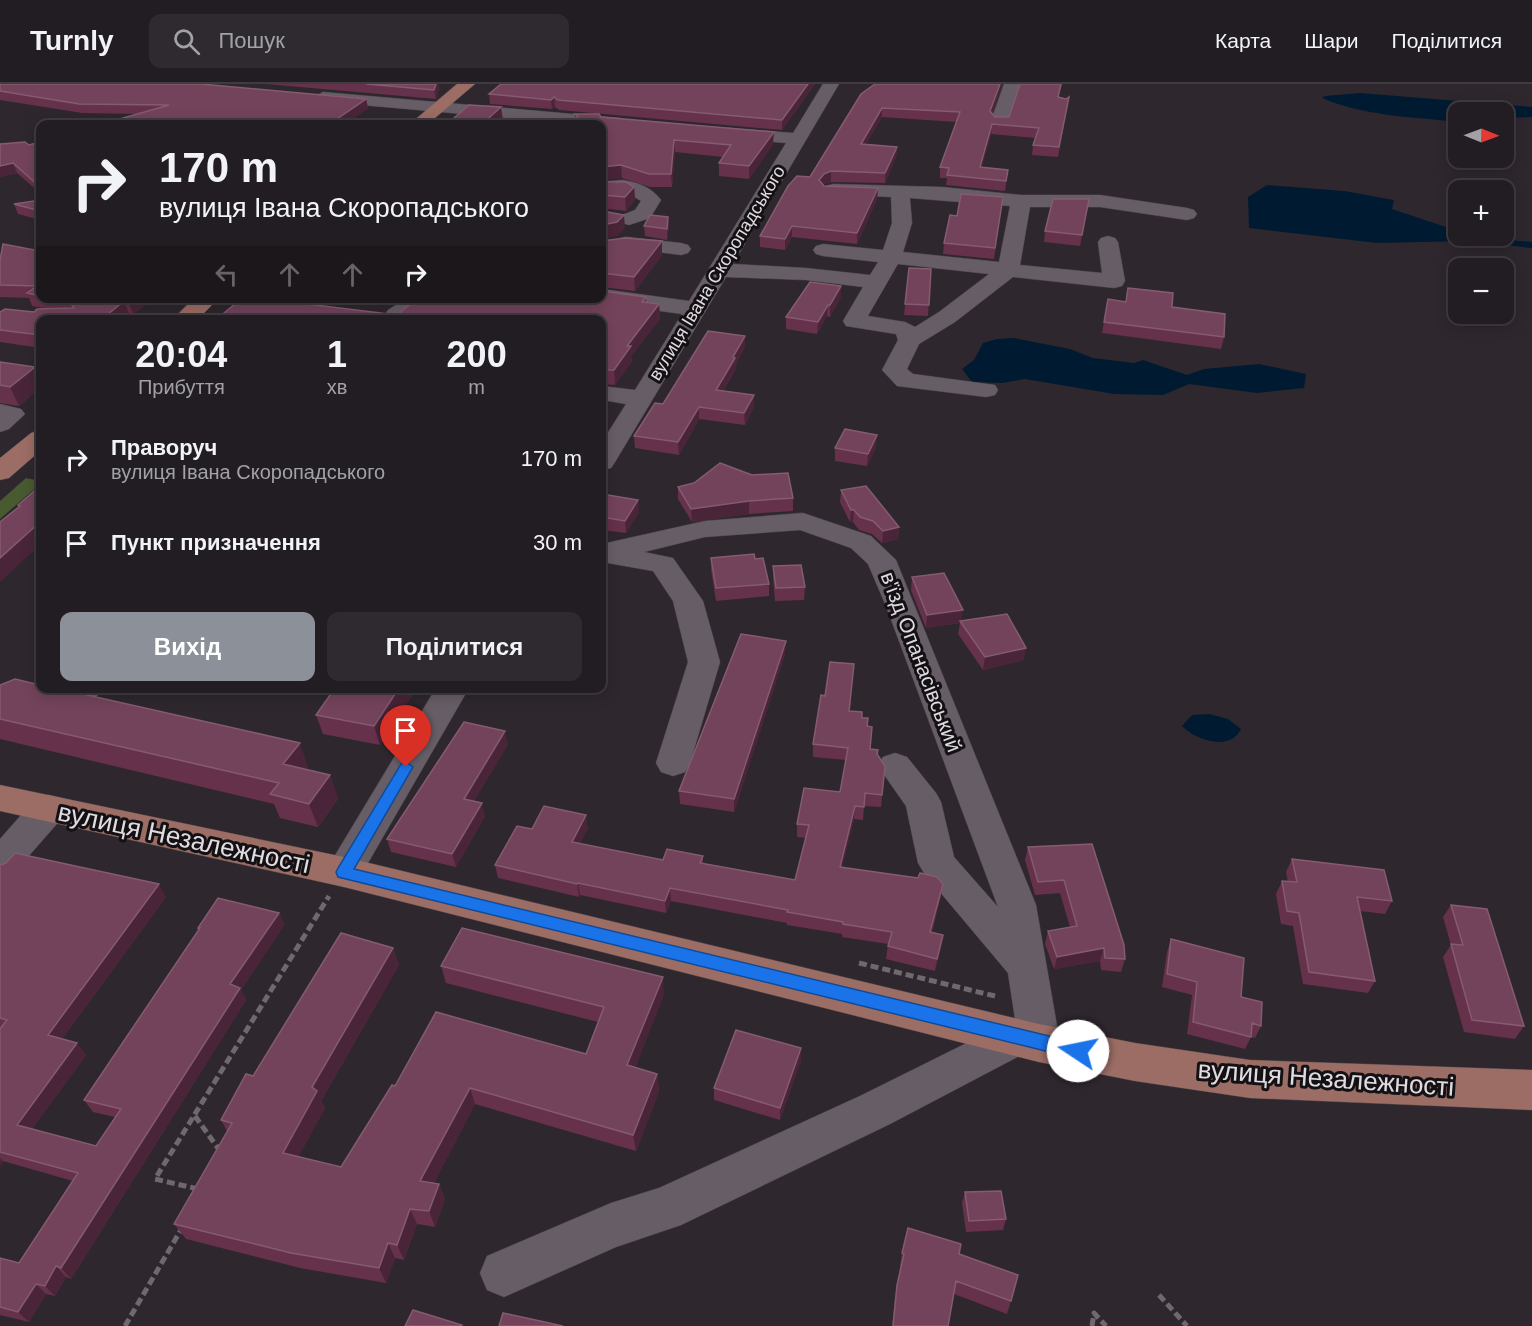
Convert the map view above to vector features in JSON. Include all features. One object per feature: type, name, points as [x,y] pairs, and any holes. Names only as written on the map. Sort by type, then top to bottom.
[{"type":"main road","points":[[423,120],[467,84]]},
{"type":"main road","points":[[189,315],[202,303]]},
{"type":"main road","points":[[0,472],[36,441]]},
{"type":"main road","name":"вулиця Незалежності","points":[[0,798],[344,872],[1028,1040],[1135,1062],[1250,1079],[1532,1090]]},
{"type":"street","name":"вулиця Івана Скоропадського","points":[[606,456],[831,84]]},
{"type":"street","points":[[1000,121],[1012,84]]},
{"type":"street","points":[[300,95],[583,120]]},
{"type":"street","points":[[606,122],[631,124]]},
{"type":"street","points":[[714,131],[797,139]]},
{"type":"street","points":[[606,187],[621,185],[643,190],[651,200],[643,214],[620,218],[639,227],[618,244],[681,249]]},
{"type":"street","points":[[831,190],[900,192],[1021,201],[1100,201],[1187,214]]},
{"type":"street","points":[[900,192],[902,223],[891,259],[854,321],[906,329],[910,340]]},
{"type":"street","points":[[986,390],[906,381],[894,370],[910,340],[947,317],[1008,270],[1021,201]]},
{"type":"street","points":[[824,250],[891,259],[1114,280],[1108,242]]},
{"type":"street","points":[[719,270],[806,274],[876,282]]},
{"type":"street","points":[[606,297],[695,309]]},
{"type":"street","points":[[396,315],[416,303]]},
{"type":"street","points":[[606,394],[642,399]]},
{"type":"street","points":[[0,412],[12,414],[0,424]]},
{"type":"street","name":"в'їзд Опанасівський","points":[[606,553],[705,529],[803,521],[861,542],[880,560],[901,606],[1017,905],[1027,967],[1028,1040]]},
{"type":"street","points":[[606,555],[663,564],[688,601],[704,662],[673,763]]},
{"type":"street","points":[[344,872],[450,693]]},
{"type":"street","points":[[895,766],[923,802],[937,863],[1027,967]]},
{"type":"street","points":[[0,864],[49,808]]},
{"type":"street","points":[[504,1273],[611,1226],[665,1209],[1028,1040]]},
{"type":"path","points":[[198,1200],[203,1191],[155,1179],[344,872]]},
{"type":"path","points":[[860,963],[999,997]]},
{"type":"path","points":[[195,1116],[223,1156]]},
{"type":"path","points":[[126,1326],[186,1220]]},
{"type":"path","points":[[1159,1295],[1187,1326]]},
{"type":"path","points":[[1092,1326],[1094,1313],[1106,1326]]},
{"type":"green space","points":[[26,478],[36,480],[36,488],[0,519],[0,501]]},
{"type":"water","points":[[1360,93],[1471,102],[1448,102],[1448,121],[1369,112],[1322,98]]},
{"type":"water","points":[[1514,106],[1532,107],[1532,117],[1514,118]]},
{"type":"water","points":[[1267,185],[1344,191],[1394,200],[1392,209],[1448,228],[1448,241],[1377,243],[1249,228],[1248,197]]},
{"type":"water","points":[[1514,241],[1532,242],[1532,248],[1514,246]]},
{"type":"water","points":[[1014,338],[1070,349],[1093,358],[1134,363],[1143,360],[1187,375],[1204,369],[1259,364],[1306,374],[1304,388],[1257,393],[1189,384],[1163,395],[1114,394],[1025,379],[1002,383],[972,382],[962,369],[974,360],[983,343]]},
{"type":"water","points":[[1209,714],[1228,719],[1241,729],[1236,736],[1221,742],[1195,736],[1182,726],[1192,715]]},
{"type":"building","points":[[0,84],[201,84],[366,99],[337,119],[346,120],[116,120],[169,105],[79,104],[0,91]]},
{"type":"building","points":[[366,84],[436,84],[434,90]]},
{"type":"building","points":[[501,84],[808,84],[782,120],[558,100],[554,97],[551,100],[489,94]]},
{"type":"building","points":[[875,84],[1000,84],[990,111],[995,117],[1009,117],[1020,84],[1061,84],[1058,97],[1066,99],[1069,97],[1059,147],[1033,145],[1039,128],[992,124],[980,167],[1008,170],[1006,181],[947,175],[949,168],[940,167],[960,112],[882,108],[861,144],[897,147],[885,173],[831,171],[819,180],[824,186],[878,188],[857,233],[792,226],[785,239],[760,236],[788,186],[797,176],[810,177],[861,94]]},
{"type":"building","points":[[469,105],[501,107],[486,120],[452,120]]},
{"type":"building","points":[[575,114],[599,114],[601,117],[774,132],[749,166],[719,163],[731,145],[674,140],[671,174],[649,174],[621,165],[606,167],[606,120],[574,120],[578,116]]},
{"type":"building","points":[[36,143],[36,183],[13,163],[0,166],[0,144]]},
{"type":"building","points":[[606,182],[626,182],[634,187],[625,197],[606,195]]},
{"type":"building","points":[[961,194],[1003,197],[995,248],[944,243],[950,215],[957,216]]},
{"type":"building","points":[[1053,199],[1089,199],[1082,235],[1045,231]]},
{"type":"building","points":[[36,201],[36,210],[14,204]]},
{"type":"building","points":[[606,212],[624,215],[617,222],[606,224]]},
{"type":"building","points":[[650,215],[668,217],[667,229],[644,226]]},
{"type":"building","points":[[625,238],[662,241],[634,277],[606,274],[606,240]]},
{"type":"building","points":[[3,244],[36,250],[36,286],[0,285],[0,260]]},
{"type":"building","points":[[909,268],[931,269],[929,305],[905,304]]},
{"type":"building","points":[[810,282],[841,286],[818,322],[786,317]]},
{"type":"building","points":[[36,287],[36,295],[27,293]]},
{"type":"building","points":[[1128,288],[1173,293],[1172,307],[1225,314],[1224,337],[1104,322],[1108,299],[1126,302]]},
{"type":"building","points":[[606,292],[646,297],[642,302],[659,304],[627,346],[631,346],[614,370],[606,370],[606,315],[397,315],[412,303],[606,303]]},
{"type":"building","points":[[71,303],[122,303],[107,315],[36,315],[36,334],[0,330],[0,312],[5,309],[34,312],[37,309],[74,308]]},
{"type":"building","points":[[236,303],[307,304],[397,315],[228,315],[224,313]]},
{"type":"building","points":[[708,331],[745,336],[716,390],[754,395],[744,413],[699,407],[678,442],[634,436],[655,403],[663,404]]},
{"type":"building","points":[[0,362],[35,367],[10,387],[0,385]]},
{"type":"building","points":[[845,429],[877,435],[868,454],[835,448]]},
{"type":"building","points":[[720,463],[752,475],[788,473],[793,498],[691,509],[678,487],[694,483]]},
{"type":"building","points":[[866,486],[899,527],[883,531],[873,521],[860,517],[854,510],[851,510],[841,490]]},
{"type":"building","points":[[36,489],[36,526],[0,558],[0,522],[20,506],[18,505]]},
{"type":"building","points":[[606,495],[638,500],[625,521],[606,518]]},
{"type":"building","points":[[754,554],[755,559],[763,558],[769,584],[716,588],[711,558]]},
{"type":"building","points":[[801,565],[805,587],[776,588],[773,566]]},
{"type":"building","points":[[944,573],[963,610],[927,615],[912,577]]},
{"type":"building","points":[[1007,614],[1026,648],[985,657],[960,621]]},
{"type":"building","points":[[741,634],[786,641],[734,799],[679,791]]},
{"type":"building","points":[[830,662],[854,664],[849,711],[862,712],[862,718],[868,718],[867,726],[872,727],[870,749],[878,750],[877,754],[885,766],[882,795],[865,793],[864,807],[855,806],[840,867],[918,878],[920,873],[937,877],[943,884],[930,932],[943,935],[937,959],[888,946],[892,932],[670,888],[665,901],[495,865],[517,826],[532,829],[544,806],[586,815],[572,842],[663,860],[667,849],[703,856],[700,863],[795,880],[809,825],[797,824],[804,788],[840,792],[848,748],[813,744],[821,695],[825,696]]},
{"type":"building","points":[[15,679],[36,684],[36,693],[78,693],[300,743],[283,764],[330,775],[309,804],[270,794],[279,783],[0,719],[0,685]]},
{"type":"building","points":[[331,693],[396,693],[374,726],[316,715]]},
{"type":"building","points":[[464,722],[505,731],[464,799],[482,803],[452,854],[387,839]]},
{"type":"building","points":[[1092,844],[1124,945],[1125,959],[1105,958],[1104,948],[1057,957],[1048,931],[1077,926],[1064,880],[1038,882],[1028,847]]},
{"type":"building","points":[[15,853],[159,884],[48,1035],[77,1043],[17,1125],[96,1146],[121,1109],[84,1100],[218,898],[279,913],[230,984],[240,988],[61,1268],[56,1266],[45,1286],[36,1284],[18,1312],[0,1307],[0,1258],[19,1263],[78,1173],[0,1152],[0,1029],[7,1020],[0,1018],[0,865],[6,863]]},
{"type":"building","points":[[1292,859],[1384,870],[1392,901],[1357,897],[1375,981],[1309,972],[1299,913],[1287,911],[1282,881],[1297,882]]},
{"type":"building","points":[[1451,905],[1487,909],[1524,1026],[1472,1020],[1451,944],[1463,945]]},
{"type":"building","points":[[462,928],[663,977],[627,1065],[657,1074],[633,1135],[470,1088],[420,1181],[439,1184],[429,1211],[410,1209],[397,1245],[388,1243],[379,1268],[291,1253],[174,1224],[232,1123],[221,1120],[246,1074],[253,1076],[341,933],[393,948],[312,1087],[317,1091],[283,1153],[341,1167],[392,1085],[395,1086],[436,1012],[586,1054],[604,1007],[441,966]]},
{"type":"building","points":[[1171,939],[1244,958],[1241,997],[1262,1002],[1261,1026],[1252,1023],[1251,1037],[1193,1022],[1197,982],[1167,974]]},
{"type":"building","points":[[736,1030],[801,1048],[780,1108],[714,1088]]},
{"type":"building","points":[[1001,1191],[1006,1219],[969,1221],[965,1192]]},
{"type":"building","points":[[908,1228],[961,1244],[959,1254],[1018,1275],[1011,1301],[956,1281],[948,1326],[893,1326],[897,1285]]},
{"type":"building","points":[[413,1310],[462,1325],[405,1326]]},
{"type":"building","points":[[503,1313],[563,1326],[499,1326]]},
{"type":"route","points":[[406,767],[344,872],[1040,1044],[1078,1051]]}]
